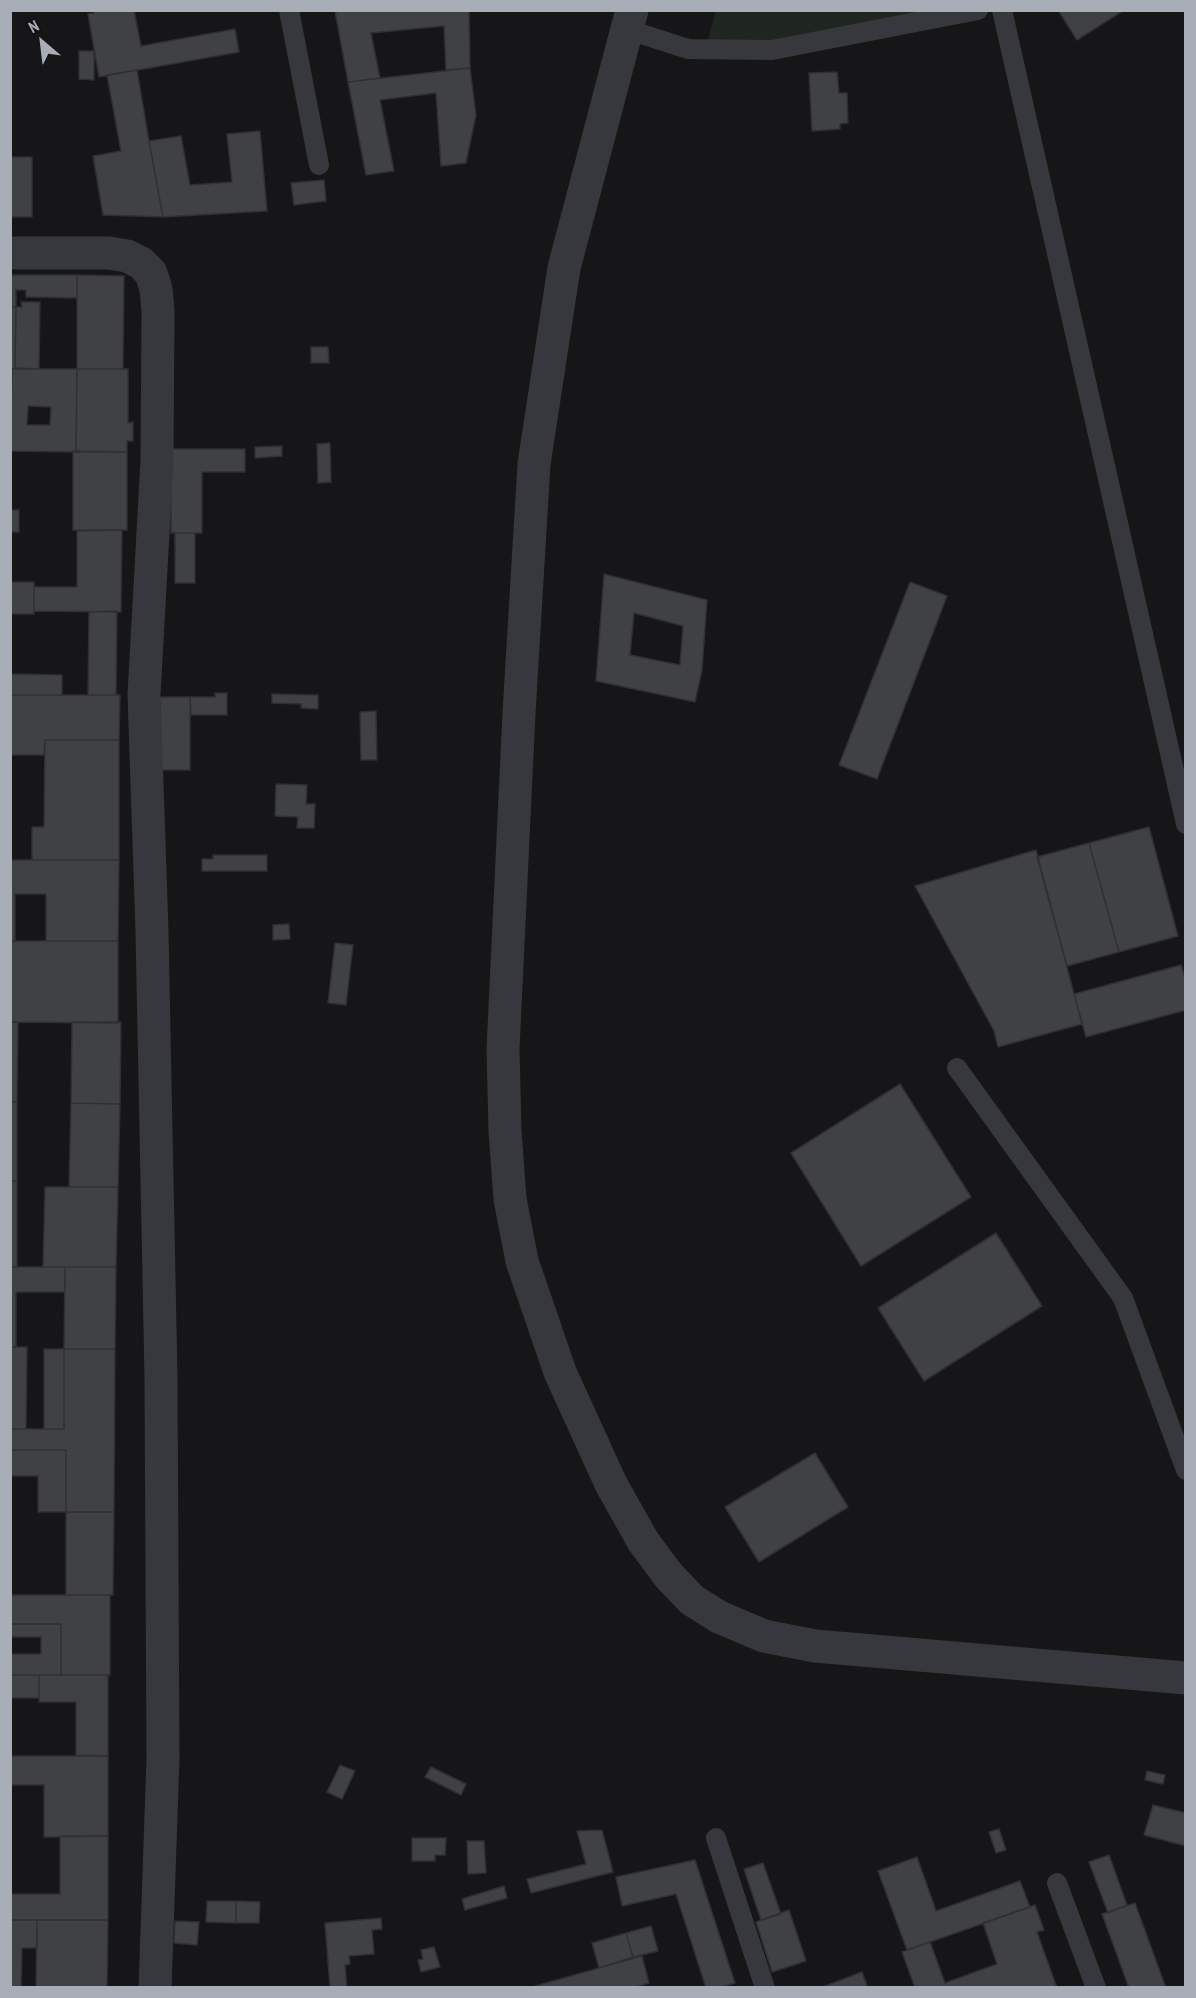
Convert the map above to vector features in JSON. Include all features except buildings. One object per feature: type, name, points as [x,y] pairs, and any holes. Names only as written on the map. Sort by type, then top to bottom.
[{"type":"street","points":[[629,20],[564,268],[534,464],[519,713],[503,1049],[505,1131],[510,1198],[522,1261],[560,1372],[611,1484],[643,1541],[669,1576],[692,1600],[719,1617],[764,1636],[815,1646],[1185,1678]]},
{"type":"street","points":[[10,253],[109,253],[127,256],[141,262],[151,273],[156,289],[158,311],[157,460],[144,695],[152,931],[161,1377],[163,1759],[155,1988]]},
{"type":"lane","points":[[289,10],[319,165]]},
{"type":"lane","points":[[629,20],[688,49],[772,50],[978,10]]},
{"type":"lane","points":[[1002,10],[1185,824]]},
{"type":"lane","points":[[957,1068],[1123,1298],[1185,1470]]},
{"type":"lane","points":[[716,1838],[765,1988]]},
{"type":"lane","points":[[1057,1883],[1096,1988]]},
{"type":"shaded area","points":[[716,11],[979,11],[958,20],[705,49]]}]
